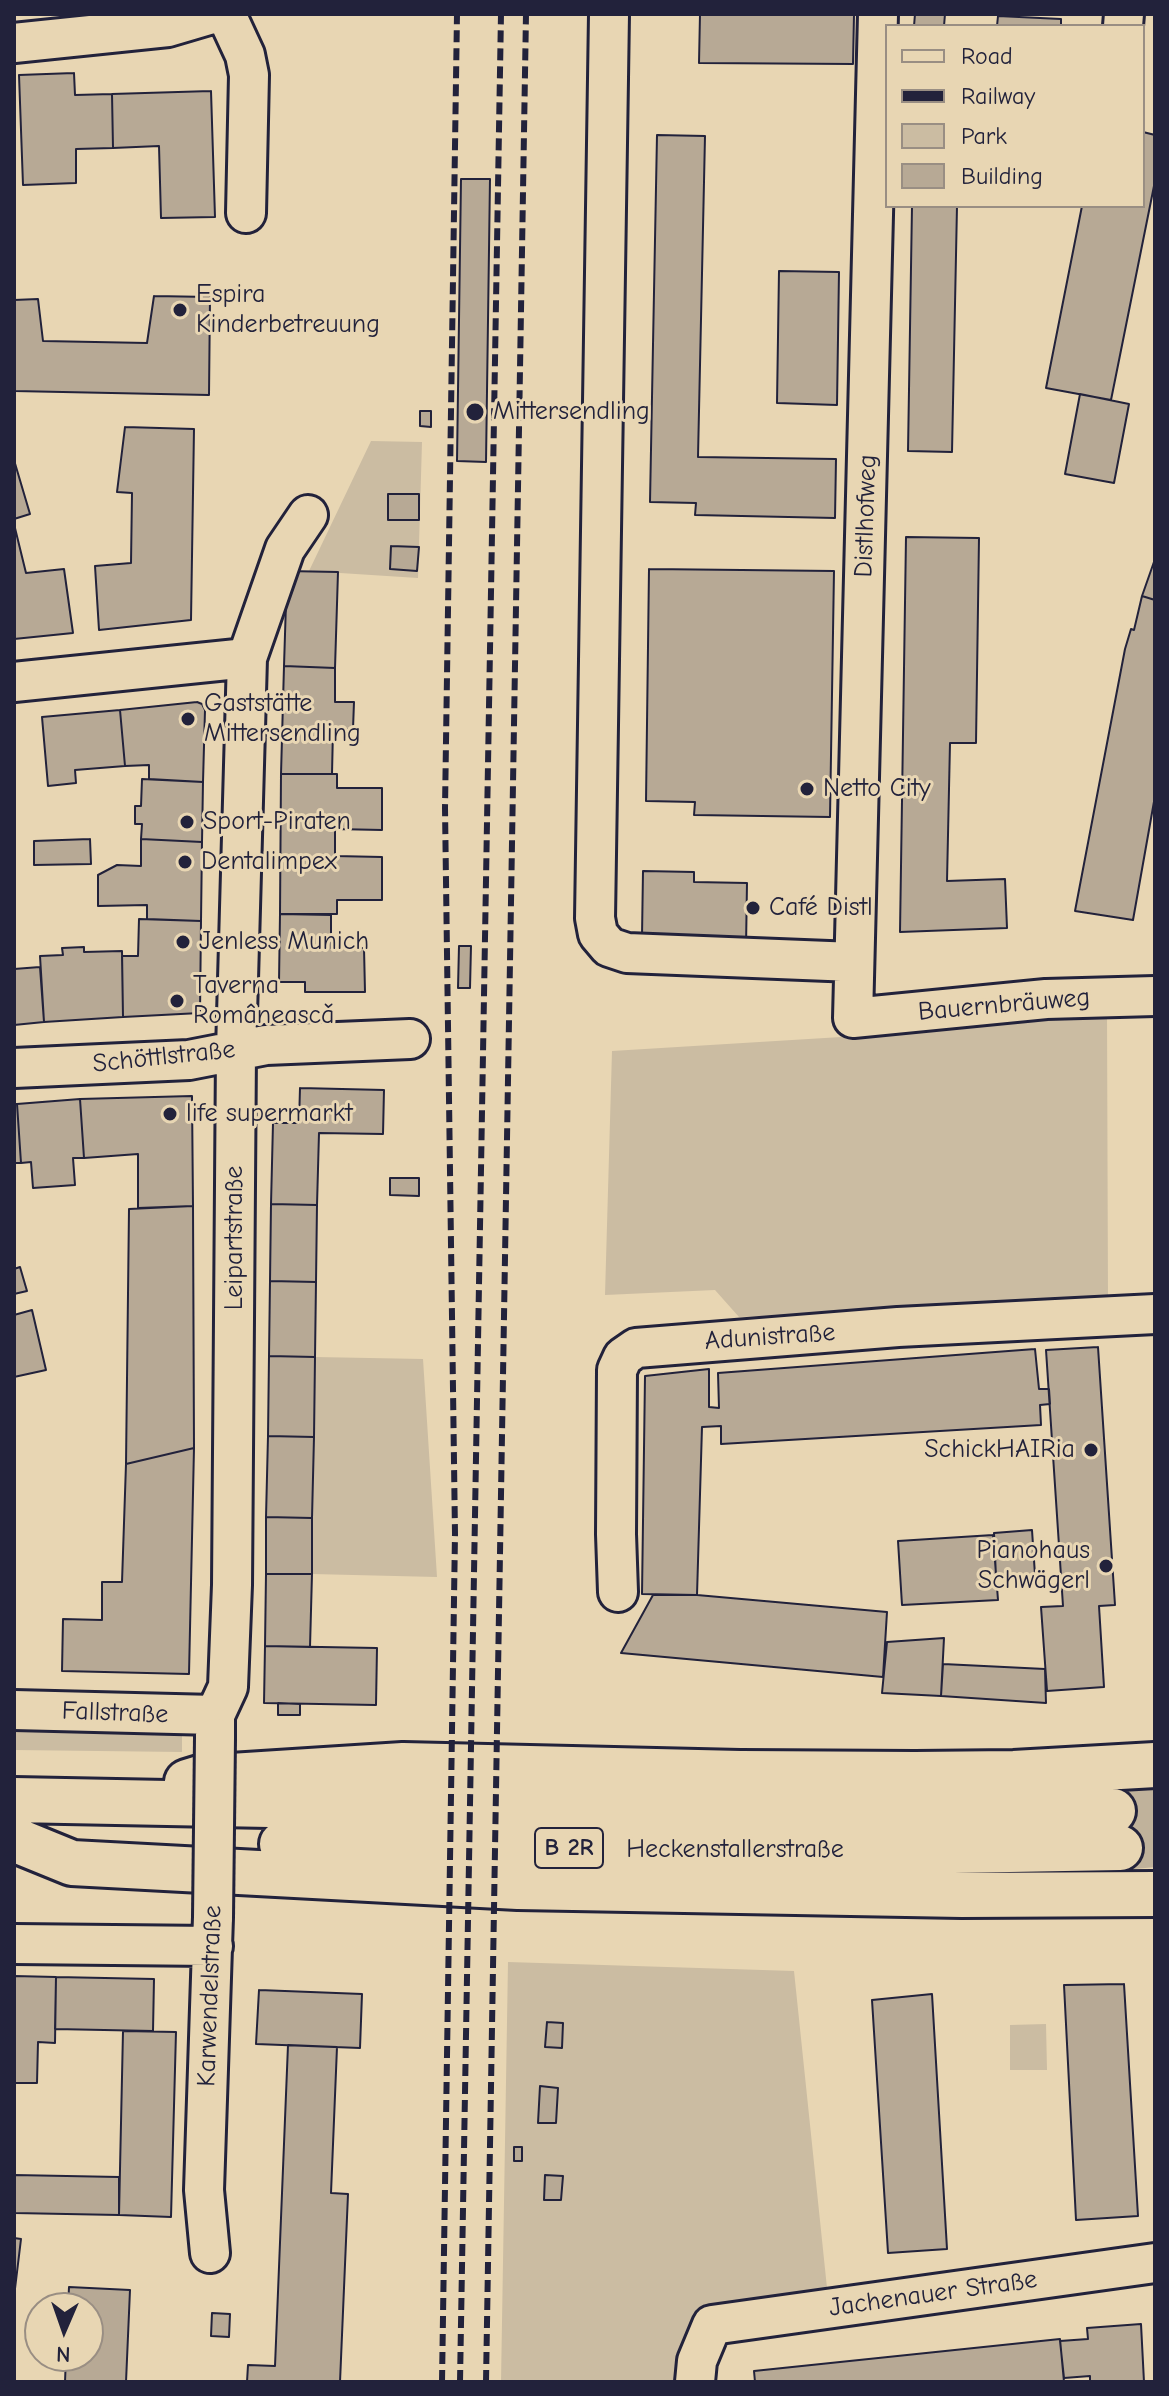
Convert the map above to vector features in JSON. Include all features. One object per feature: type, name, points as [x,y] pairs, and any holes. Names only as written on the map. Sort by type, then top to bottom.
[{"type":"highway","points":[[121,1804],[200,1778],[403,1765],[929,1774],[1155,1765]]},
{"type":"highway","name":"Heckenstallerstraße","points":[[121,1804],[627,1812],[1116,1829],[954,1851],[15,1827],[121,1804]]},
{"type":"highway","points":[[15,1827],[72,1863],[518,1887],[962,1895],[1155,1894]]},
{"type":"street","points":[[14,43],[168,27],[212,14]]},
{"type":"street","points":[[226,14],[245,55],[249,75],[246,213]]},
{"type":"street","points":[[609,14],[595,918],[598,934],[609,947],[627,953],[854,962]]},
{"type":"street","name":"Distlhofweg","points":[[853,1018],[878,14]]},
{"type":"street","name":"Leipartstraße","points":[[215,1727],[228,1687],[232,1585],[236,1051],[247,658],[285,549],[308,515]]},
{"type":"street","points":[[14,682],[247,658]]},
{"type":"street","name":"Bauernbräuweg","points":[[853,1018],[1046,999],[1155,996]]},
{"type":"street","name":"Schöttlstraße","points":[[14,1068],[189,1060],[266,1045],[410,1039]]},
{"type":"street","name":"Adunistraße","points":[[618,1592],[617,1370],[623,1357],[636,1348],[898,1327],[1155,1314]]},
{"type":"street","name":"Fallstraße","points":[[14,1710],[215,1727]]},
{"type":"street","name":"Karwendelstraße","points":[[210,2253],[204,2190],[213,1932],[215,1727]]},
{"type":"street","points":[[14,1944],[213,1932]]},
{"type":"street","name":"Jachenauer Straße","points":[[695,2382],[697,2361],[712,2325],[1155,2263]]},
{"type":"green space","points":[[371,441],[422,442],[418,578],[309,571]]},
{"type":"green space","points":[[1107,1014],[1108,1302],[739,1317],[715,1290],[605,1295],[612,1051],[874,1035]]},
{"type":"green space","points":[[315,1357],[423,1359],[437,1577],[312,1574]]},
{"type":"green space","points":[[14,1728],[182,1733],[182,1752],[14,1750]]},
{"type":"green space","points":[[508,1962],[794,1971],[827,2288],[802,2300],[727,2309],[681,2382],[501,2382]]},
{"type":"green space","points":[[1046,2024],[1047,2070],[1010,2070],[1010,2025]]},
{"type":"building","points":[[700,14],[854,15],[853,64],[699,63]]},
{"type":"building","points":[[915,14],[945,14],[944,24],[914,24]]},
{"type":"building","points":[[998,16],[1061,19],[1061,24],[997,24]]},
{"type":"building","points":[[74,73],[75,95],[112,94],[113,148],[76,149],[76,183],[23,185],[19,75]]},
{"type":"building","points":[[211,91],[215,217],[161,218],[159,146],[113,148],[112,94]]},
{"type":"building","points":[[1145,132],[1155,135],[1155,181],[1111,400],[1046,388],[1082,208],[1145,208]]},
{"type":"building","points":[[657,135],[705,136],[698,457],[836,459],[835,518],[695,515],[696,503],[650,502]]},
{"type":"building","points":[[461,179],[490,179],[486,462],[457,461]]},
{"type":"building","points":[[912,208],[957,208],[952,452],[908,451]]},
{"type":"building","points":[[779,271],[839,272],[837,405],[777,403]]},
{"type":"building","points":[[154,296],[210,297],[209,395],[14,391],[14,300],[38,299],[43,341],[147,343]]},
{"type":"building","points":[[1080,394],[1129,404],[1114,483],[1065,474]]},
{"type":"building","points":[[420,411],[431,411],[431,427],[420,426]]},
{"type":"building","points":[[125,427],[194,429],[191,620],[99,630],[95,566],[131,563],[132,493],[117,492]]},
{"type":"building","points":[[14,460],[30,514],[14,519]]},
{"type":"building","points":[[388,494],[419,494],[419,520],[388,520]]},
{"type":"building","points":[[14,524],[26,573],[64,569],[73,633],[14,639]]},
{"type":"building","points":[[906,537],[979,538],[976,743],[950,743],[947,881],[1005,879],[1007,928],[900,932]]},
{"type":"building","points":[[391,546],[419,547],[417,571],[390,569]]},
{"type":"building","points":[[1155,559],[1155,600],[1142,596]]},
{"type":"building","points":[[649,569],[834,571],[830,817],[694,815],[695,802],[646,801]]},
{"type":"building","points":[[287,571],[338,572],[335,668],[284,666]]},
{"type":"building","points":[[1142,596],[1155,600],[1155,796],[1133,920],[1075,911],[1125,649],[1131,629],[1134,630]]},
{"type":"building","points":[[284,666],[335,668],[335,702],[354,702],[353,729],[333,729],[332,774],[281,774]]},
{"type":"building","points":[[197,702],[205,710],[203,782],[149,779],[149,765],[125,766],[120,710]]},
{"type":"building","points":[[120,710],[125,766],[75,770],[76,783],[48,786],[42,717]]},
{"type":"building","points":[[281,774],[337,774],[337,788],[382,788],[382,830],[335,829],[335,856],[382,857],[382,900],[337,900],[337,914],[280,914]]},
{"type":"building","points":[[142,779],[203,782],[202,842],[141,839],[142,824],[135,824],[135,806],[141,806]]},
{"type":"building","points":[[90,839],[91,864],[34,865],[34,841]]},
{"type":"building","points":[[141,839],[202,842],[201,921],[147,919],[147,905],[98,906],[98,875],[117,865],[141,866]]},
{"type":"building","points":[[643,871],[694,872],[694,882],[747,883],[746,947],[642,936]]},
{"type":"building","points":[[280,914],[331,915],[331,948],[364,948],[365,992],[305,992],[305,982],[279,982]]},
{"type":"building","points":[[139,919],[201,921],[200,1013],[123,1017],[122,956],[138,956]]},
{"type":"building","points":[[459,946],[471,946],[470,988],[458,988]]},
{"type":"building","points":[[84,947],[84,952],[122,951],[123,1017],[44,1022],[40,956],[63,955],[62,948]]},
{"type":"building","points":[[40,967],[44,1022],[14,1025],[14,969]]},
{"type":"building","points":[[300,1088],[384,1090],[383,1134],[319,1133],[317,1205],[271,1204],[273,1123],[299,1123]]},
{"type":"building","points":[[192,1096],[193,1206],[138,1208],[138,1154],[84,1158],[80,1099]]},
{"type":"building","points":[[80,1099],[84,1158],[73,1158],[75,1185],[33,1188],[31,1162],[21,1163],[17,1104]]},
{"type":"building","points":[[14,1104],[17,1104],[21,1163],[14,1163]]},
{"type":"building","points":[[390,1178],[419,1178],[419,1196],[390,1195]]},
{"type":"building","points":[[271,1204],[317,1205],[316,1282],[270,1281]]},
{"type":"building","points":[[193,1206],[194,1448],[126,1464],[129,1209]]},
{"type":"building","points":[[20,1267],[27,1291],[14,1294],[14,1269]]},
{"type":"building","points":[[270,1281],[316,1282],[315,1357],[269,1356]]},
{"type":"building","points":[[32,1310],[46,1370],[14,1377],[14,1315]]},
{"type":"building","points":[[1098,1347],[1115,1605],[1099,1606],[1104,1687],[1047,1691],[1041,1607],[1063,1606],[1046,1350]]},
{"type":"building","points":[[1035,1349],[1039,1389],[1049,1389],[1050,1404],[1040,1405],[1041,1425],[721,1444],[721,1426],[702,1427],[697,1595],[642,1594],[645,1376],[709,1369],[709,1407],[719,1408],[718,1373]]},
{"type":"building","points":[[269,1356],[315,1357],[314,1437],[268,1436]]},
{"type":"building","points":[[268,1436],[314,1437],[312,1518],[266,1517]]},
{"type":"building","points":[[194,1448],[189,1674],[62,1671],[63,1619],[102,1620],[102,1582],[122,1582],[126,1464]]},
{"type":"building","points":[[266,1517],[312,1518],[312,1574],[266,1574]]},
{"type":"building","points":[[1032,1530],[1035,1575],[996,1577],[994,1533]]},
{"type":"building","points":[[993,1535],[998,1600],[902,1605],[898,1541]]},
{"type":"building","points":[[266,1574],[312,1574],[310,1647],[265,1646]]},
{"type":"building","points":[[653,1595],[697,1595],[887,1612],[883,1677],[621,1653]]},
{"type":"building","points":[[944,1638],[941,1696],[882,1693],[887,1642]]},
{"type":"building","points":[[265,1646],[377,1648],[376,1705],[264,1703]]},
{"type":"building","points":[[943,1664],[1045,1669],[1046,1703],[941,1696]]},
{"type":"building","points":[[278,1703],[300,1704],[300,1715],[278,1715]]},
{"type":"building","points":[[14,1976],[56,1977],[55,2043],[38,2042],[37,2083],[14,2083]]},
{"type":"building","points":[[56,1977],[154,1979],[153,2031],[55,2029]]},
{"type":"building","points":[[1124,1984],[1138,2216],[1076,2220],[1064,1985]]},
{"type":"building","points":[[259,1990],[362,1994],[360,2048],[256,2044]]},
{"type":"building","points":[[932,1994],[947,2249],[888,2253],[872,2000]]},
{"type":"building","points":[[547,2022],[563,2023],[562,2048],[545,2047]]},
{"type":"building","points":[[123,2031],[176,2032],[171,2217],[119,2215]]},
{"type":"building","points":[[288,2045],[337,2047],[331,2193],[348,2194],[340,2382],[247,2382],[248,2365],[275,2366]]},
{"type":"building","points":[[540,2086],[558,2088],[556,2123],[538,2123]]},
{"type":"building","points":[[514,2147],[522,2147],[522,2161],[514,2161]]},
{"type":"building","points":[[14,2175],[119,2177],[119,2215],[14,2213]]},
{"type":"building","points":[[545,2175],[563,2176],[561,2200],[544,2200]]},
{"type":"building","points":[[14,2238],[21,2239],[14,2297]]},
{"type":"building","points":[[69,2287],[130,2290],[126,2382],[65,2382],[65,2372],[104,2372],[104,2292],[69,2292]]},
{"type":"building","points":[[212,2313],[230,2314],[229,2337],[211,2336]]},
{"type":"building","points":[[1141,2324],[1144,2382],[1090,2382],[1090,2376],[1064,2378],[1060,2341],[1088,2339],[1087,2328]]},
{"type":"building","points":[[1060,2339],[1064,2382],[755,2382],[754,2371]]},
{"type":"tunnel","points":[[1113,1811],[1155,1809]]},
{"type":"tunnel","points":[[1120,1848],[1155,1845]]},
{"type":"railway","points":[[442,2382],[455,1534],[445,808],[457,14]]},
{"type":"railway","points":[[460,2382],[501,14]]},
{"type":"railway","points":[[486,2382],[526,14]]},
{"type":"place","name":"Espira Kinderbetreuung","points":[[180,310]]},
{"type":"place","name":"Mittersendling","points":[[475,412]]},
{"type":"place","name":"Gaststätte Mittersendling","points":[[188,719]]},
{"type":"place","name":"Netto City","points":[[807,789]]},
{"type":"place","name":"Sport-Piraten","points":[[187,822]]},
{"type":"place","name":"Dentalimpex","points":[[185,862]]},
{"type":"place","name":"Café Distl","points":[[753,908]]},
{"type":"place","name":"Jenless Munich","points":[[183,942]]},
{"type":"place","name":"Taverna Româneascǎ","points":[[177,1001]]},
{"type":"place","name":"life supermarkt","points":[[170,1114]]},
{"type":"place","name":"SchickHAIRia","points":[[1091,1450]]},
{"type":"place","name":"Pianohaus Schwägerl","points":[[1106,1566]]}]
